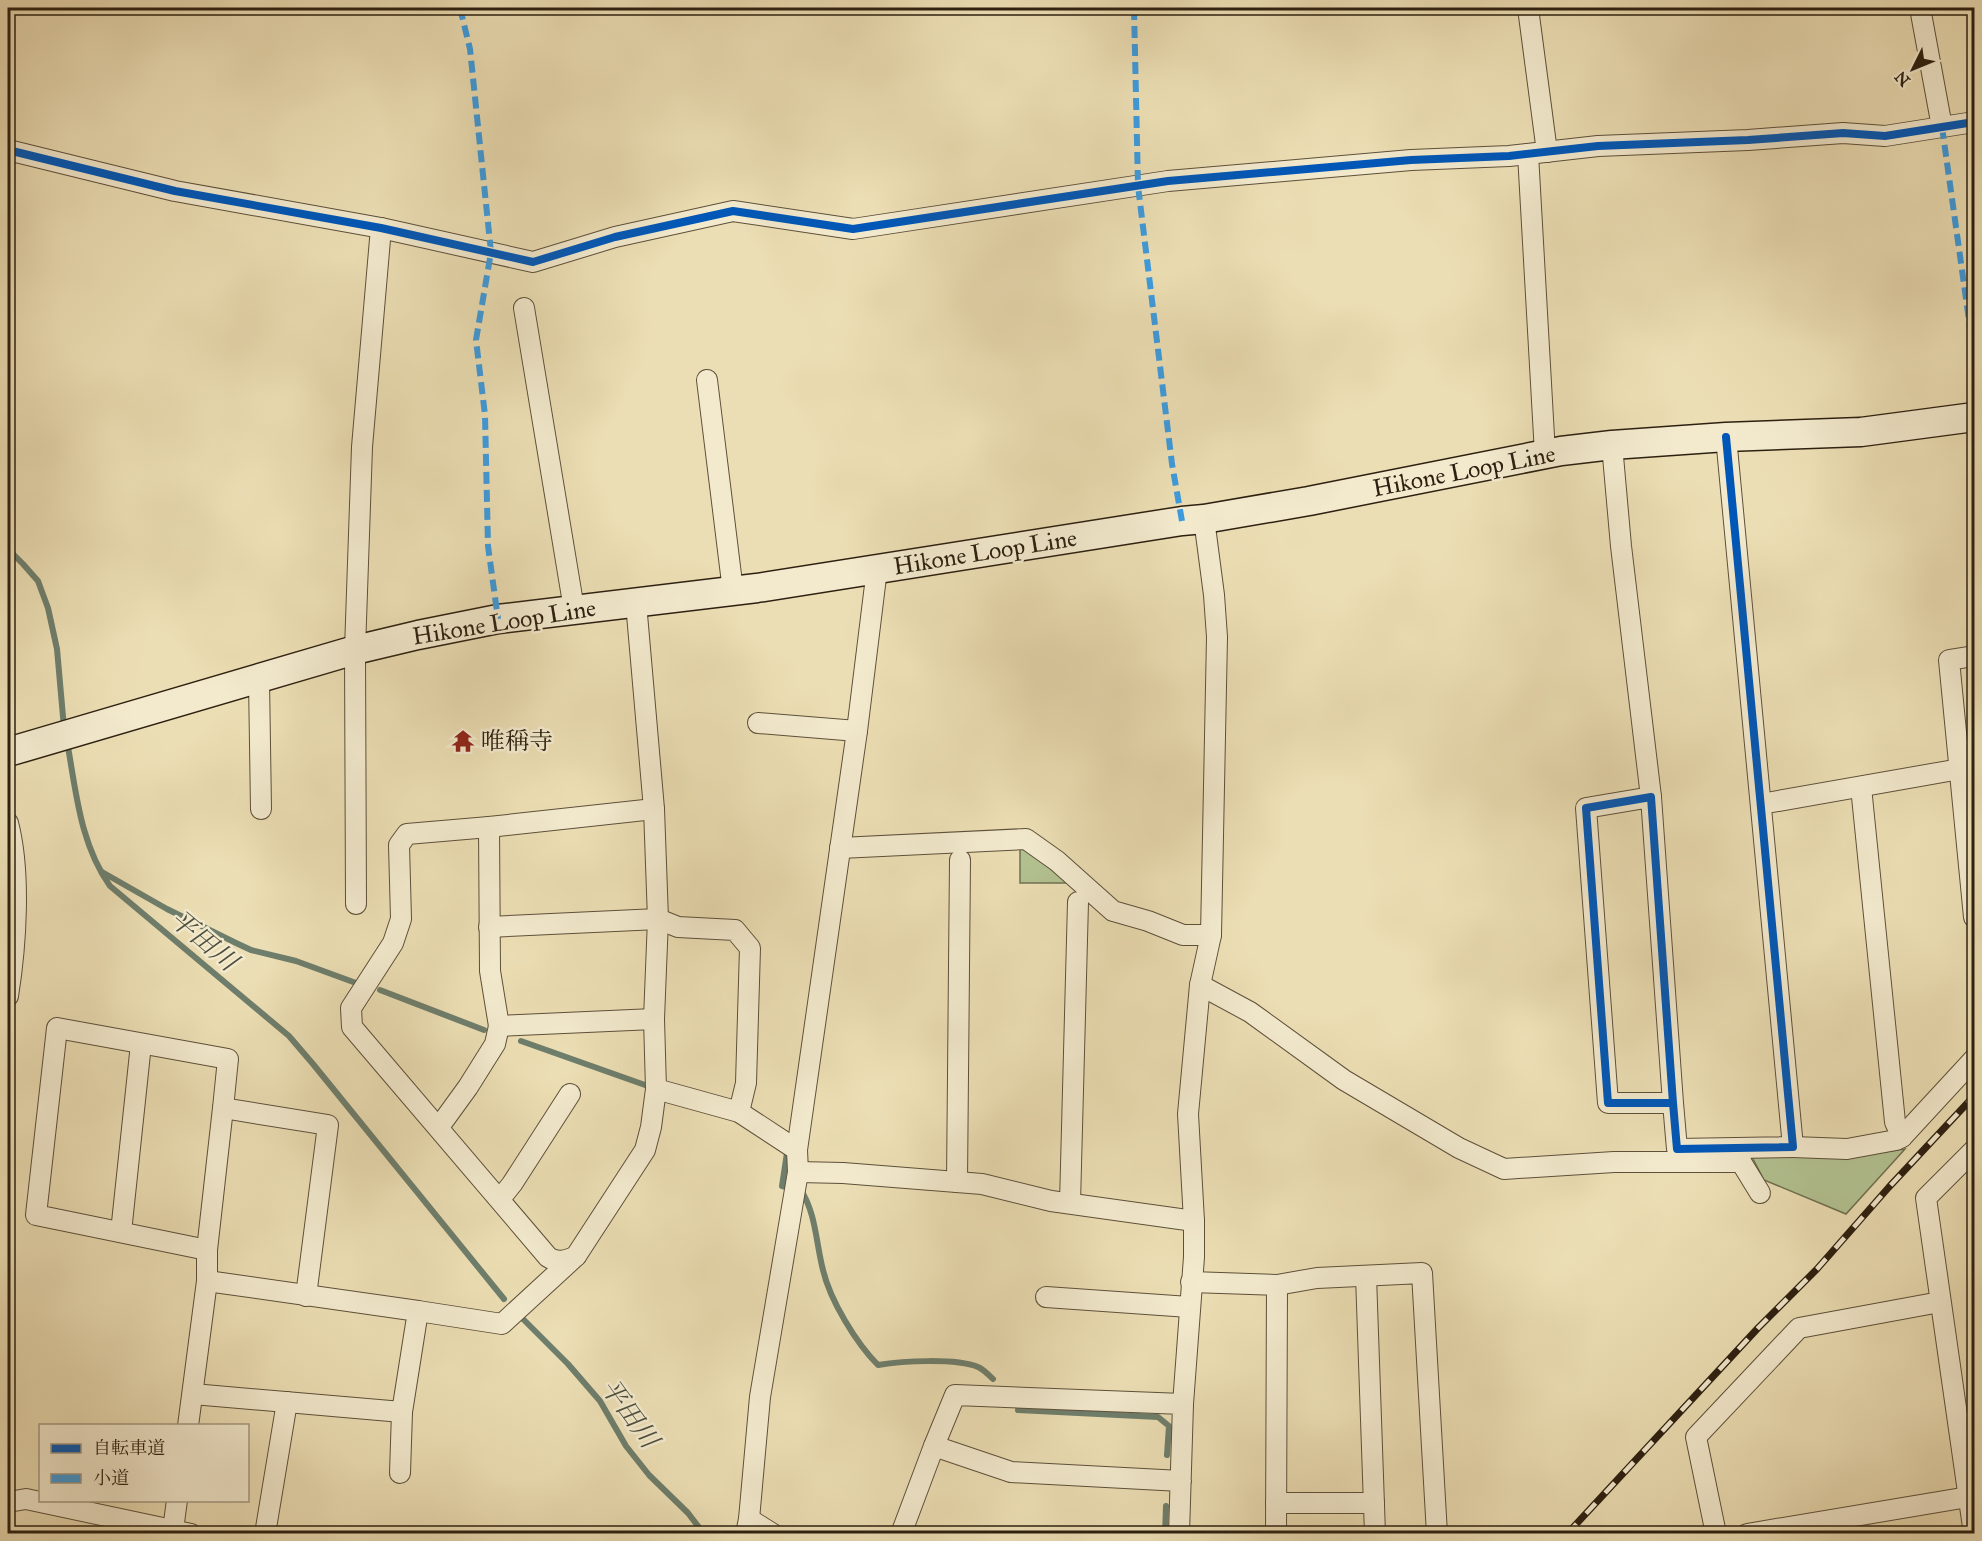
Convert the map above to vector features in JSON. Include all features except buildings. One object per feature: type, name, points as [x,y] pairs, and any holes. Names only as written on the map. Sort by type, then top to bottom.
[{"type":"main road","name":"Hikone Loop Line","points":[[8,752],[355,650],[498,619],[733,591],[1204,519],[1310,501],[1545,454],[1612,445],[1726,436],[1861,432],[1974,417]]},
{"type":"street","points":[[1528,8],[1538,153],[1545,454]]},
{"type":"street","points":[[1920,8],[1942,127]]},
{"type":"street","points":[[8,150],[175,191],[381,228],[533,262],[615,237],[733,211],[853,230],[1168,181],[1411,160],[1538,153],[1598,146],[1748,140],[1843,133],[1885,136],[1974,122]]},
{"type":"street","points":[[356,904],[355,650],[362,447],[381,228]]},
{"type":"street","points":[[524,308],[574,609]]},
{"type":"street","points":[[707,380],[733,591]]},
{"type":"street","points":[[1726,436],[1793,1147]]},
{"type":"street","points":[[1612,445],[1621,546],[1651,797],[1677,1149],[1740,1155]]},
{"type":"street","points":[[1179,1533],[1183,1404],[1194,1221],[1188,1114],[1200,985],[1211,935],[1217,637],[1204,519]]},
{"type":"street","points":[[772,1533],[748,1526],[760,1397],[798,1172],[797,1150],[877,569]]},
{"type":"street","points":[[207,1281],[502,1324],[576,1256],[645,1150],[651,1127],[656,1089],[654,1019],[658,919],[654,809],[636,603]]},
{"type":"street","points":[[1974,656],[1949,660],[1974,917]]},
{"type":"street","points":[[259,680],[261,809]]},
{"type":"street","points":[[758,723],[856,731]]},
{"type":"street","points":[[1761,804],[1960,770]]},
{"type":"street","points":[[1861,787],[1895,1122],[1902,1137]]},
{"type":"street","points":[[1651,797],[1586,808],[1608,1103],[1674,1103]]},
{"type":"street","points":[[576,1256],[560,1261],[548,1257],[439,1126],[352,1027],[351,1008],[393,943],[401,919],[399,845],[407,834],[654,809]]},
{"type":"street","points":[[8,823],[16,902],[8,996]]},
{"type":"street","points":[[439,1126],[468,1087],[495,1044],[499,1026],[490,971],[489,827]]},
{"type":"street","points":[[840,848],[1026,839],[1057,861],[1113,911],[1148,921],[1183,935],[1211,935]]},
{"type":"street","points":[[957,1182],[960,860]]},
{"type":"street","points":[[1071,1203],[1078,902]]},
{"type":"street","points":[[489,927],[658,919],[678,927],[735,930],[750,948],[746,1083],[739,1112]]},
{"type":"street","points":[[1200,985],[1250,1012],[1344,1080],[1460,1148],[1504,1169],[1740,1155],[1793,1147],[1847,1149],[1896,1140],[1902,1137],[1974,1059]]},
{"type":"street","points":[[499,1026],[654,1019]]},
{"type":"street","points":[[188,1424],[207,1281],[207,1250],[228,1059],[57,1028],[36,1215],[207,1250]]},
{"type":"street","points":[[121,1232],[141,1044]]},
{"type":"street","points":[[656,1089],[739,1112],[797,1150]]},
{"type":"street","points":[[500,1199],[570,1094]]},
{"type":"street","points":[[223,1108],[328,1125],[306,1296]]},
{"type":"street","points":[[1974,1150],[1926,1198],[1974,1533]]},
{"type":"street","points":[[1740,1155],[1760,1193]]},
{"type":"street","points":[[798,1172],[843,1173],[982,1184],[1051,1201],[1194,1221]]},
{"type":"street","points":[[1191,1282],[1276,1285],[1317,1278],[1422,1274],[1437,1533]]},
{"type":"street","points":[[1366,1276],[1375,1533]]},
{"type":"street","points":[[1275,1533],[1276,1285]]},
{"type":"street","points":[[1046,1297],[1189,1307]]},
{"type":"street","points":[[1716,1533],[1696,1437],[1799,1328],[1940,1302]]},
{"type":"street","points":[[399,1473],[402,1412],[418,1311]]},
{"type":"street","points":[[193,1394],[402,1412]]},
{"type":"street","points":[[903,1533],[955,1395],[1183,1404]]},
{"type":"street","points":[[265,1533],[287,1402]]},
{"type":"street","points":[[934,1446],[1011,1472],[1181,1481]]},
{"type":"street","points":[[1748,1533],[1968,1497]]},
{"type":"street","points":[[8,1502],[26,1499],[39,1502]]},
{"type":"street","points":[[40,1502],[182,1532],[177,1502]]},
{"type":"street","points":[[1276,1503],[1374,1503]]},
{"type":"green space","points":[[1020,841],[1068,876],[1066,883],[1020,883]]},
{"type":"green space","points":[[1905,1149],[1846,1214],[1764,1180],[1751,1155],[1847,1157]]},
{"type":"waterway","name":"平田川","points":[[8,549],[38,581],[48,608],[57,649],[64,728]]},
{"type":"waterway","name":"平田川","points":[[67,741],[86,835],[92,853],[110,886],[289,1036],[504,1299]]},
{"type":"waterway","points":[[102,872],[167,909],[251,950],[296,961],[356,983]]},
{"type":"waterway","points":[[380,990],[484,1030]]},
{"type":"waterway","points":[[521,1041],[645,1085]]},
{"type":"waterway","points":[[786,1187],[782,1186],[787,1153]]},
{"type":"waterway","points":[[801,1190],[813,1219],[823,1270],[831,1294],[853,1333],[878,1365],[901,1362],[956,1362],[978,1367],[993,1379]]},
{"type":"waterway","name":"平田川","points":[[522,1318],[568,1364],[600,1401],[626,1446],[649,1475],[688,1513],[704,1534]]},
{"type":"waterway","points":[[1018,1410],[1158,1417],[1169,1426],[1167,1455]]},
{"type":"waterway","points":[[1165,1534],[1166,1506]]},
{"type":"railway","points":[[1567,1534],[1758,1328],[1817,1269],[1974,1096]]},
{"type":"marked path","points":[[460,8],[470,49],[491,252],[476,340],[485,415],[488,546],[498,619]]},
{"type":"marked path","points":[[1134,8],[1138,186],[1172,464],[1182,521]]},
{"type":"marked path","points":[[1942,127],[1974,356]]},
{"type":"cycle path","points":[[8,150],[175,191],[381,228],[533,262],[615,237],[733,211],[853,229],[1168,181],[1411,160],[1509,156],[1598,146],[1748,140],[1843,133],[1885,136],[1974,122]]},
{"type":"cycle path","points":[[1673,1103],[1608,1103],[1586,808],[1651,797],[1677,1149],[1793,1147],[1726,437]]},
{"type":"place","name":"唯稱寺","points":[[463,741]]}]
